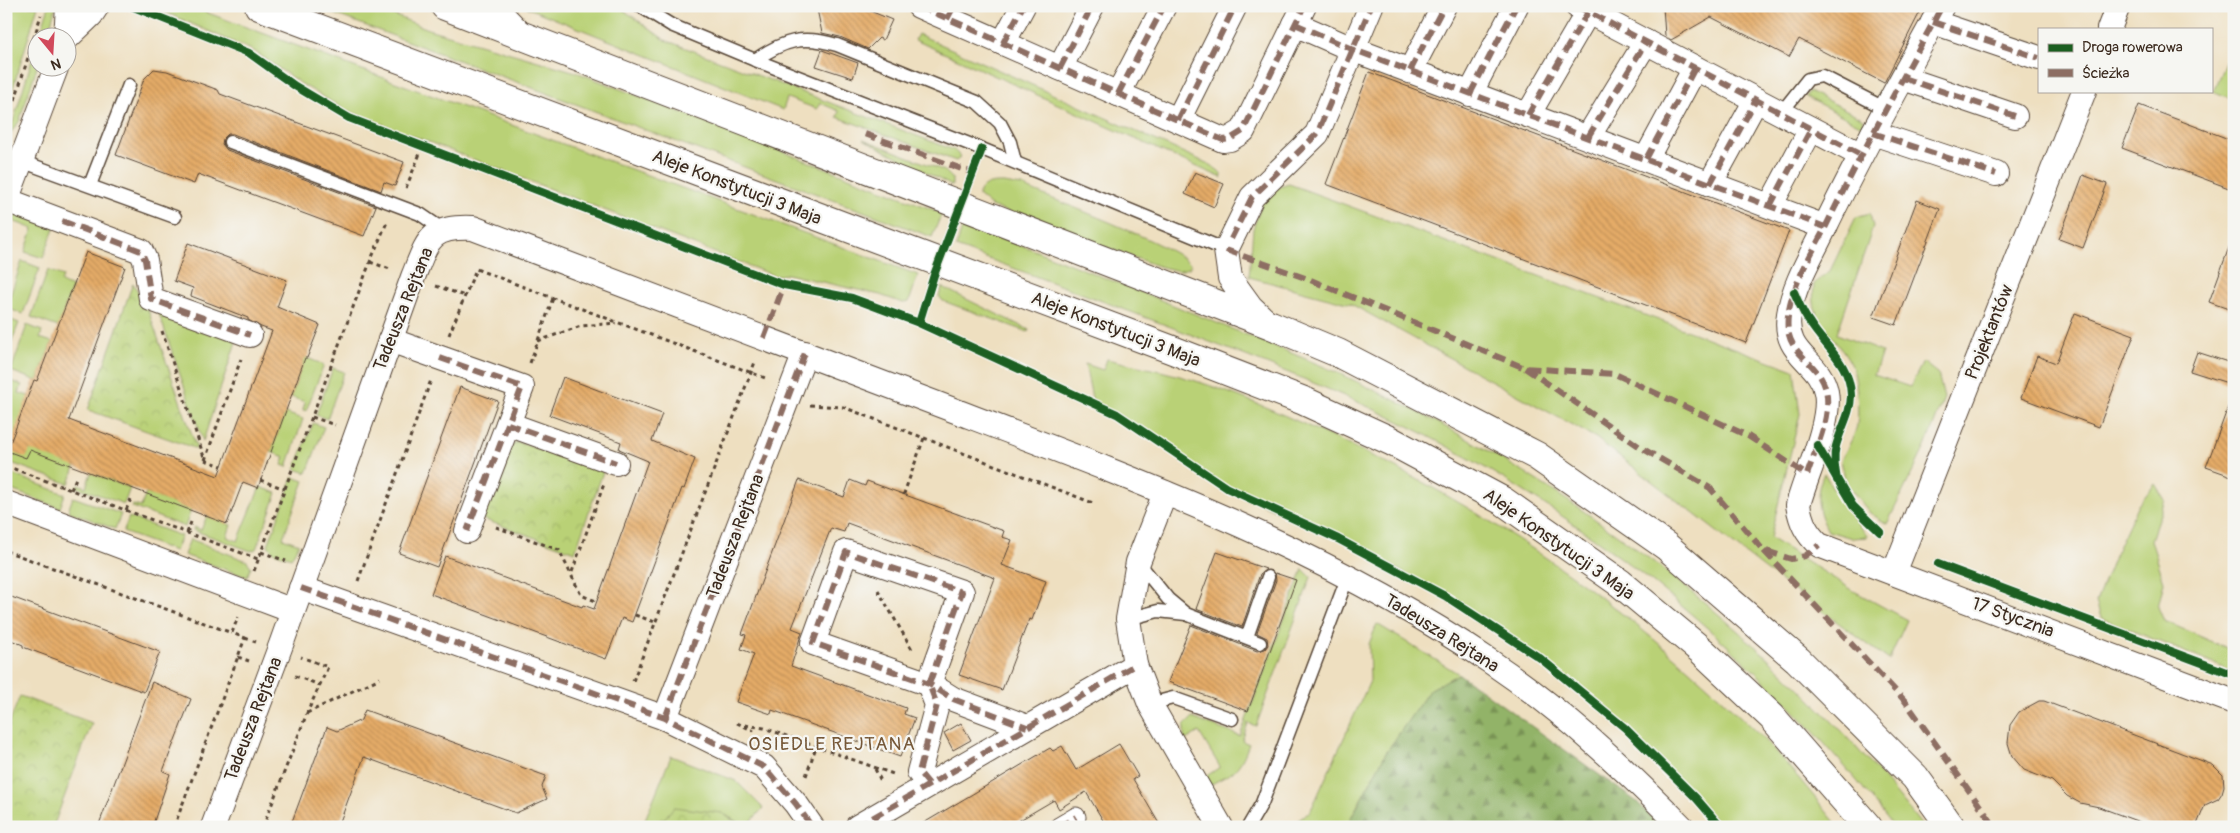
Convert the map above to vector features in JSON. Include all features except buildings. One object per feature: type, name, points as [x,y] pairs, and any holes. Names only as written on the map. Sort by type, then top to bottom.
[{"type":"main road","name":"Aleje Konstytucji 3 Maja","points":[[259,6],[1170,349],[1304,401],[1391,441],[1503,501],[1620,583],[1702,651],[1772,717],[1868,827]]},
{"type":"main road","points":[[445,6],[1271,325],[1338,353],[1537,456],[1666,546],[1798,660],[1915,776],[1951,827]]},
{"type":"street","points":[[67,28],[68,6]]},
{"type":"street","points":[[77,28],[97,6]]},
{"type":"street","points":[[494,6],[509,24],[527,38]]},
{"type":"street","points":[[919,6],[951,12],[1003,43],[1223,140],[1237,136],[1244,128],[1300,15],[1352,49],[1825,227],[1861,155],[1938,14],[2038,58]]},
{"type":"street","points":[[1003,43],[1023,6]]},
{"type":"street","points":[[1060,68],[1092,6]]},
{"type":"street","points":[[1118,94],[1164,6]]},
{"type":"street","points":[[1178,120],[1235,6]]},
{"type":"street","points":[[1271,325],[1251,307],[1230,278],[1226,250],[1252,197],[1317,134],[1371,6]]},
{"type":"street","points":[[1410,71],[1444,6]]},
{"type":"street","points":[[1470,94],[1516,6]]},
{"type":"street","points":[[2109,28],[2118,6]]},
{"type":"street","points":[[1528,115],[1582,9],[1861,155]]},
{"type":"street","points":[[1588,137],[1646,42]]},
{"type":"street","points":[[1646,159],[1696,68]]},
{"type":"street","points":[[52,78],[15,166],[6,201],[141,251],[146,260],[151,299],[250,335]]},
{"type":"street","points":[[1903,78],[2015,116]]},
{"type":"street","name":"Projektantów","points":[[1894,573],[2084,92]]},
{"type":"street","points":[[1710,184],[1756,100]]},
{"type":"street","points":[[1770,206],[1811,129]]},
{"type":"street","points":[[1873,133],[1996,174]]},
{"type":"street","name":"17 Stycznia","points":[[1825,227],[1794,292],[1788,315],[1788,331],[1792,342],[1798,354],[1815,369],[1826,392],[1825,417],[1798,505],[1801,521],[1808,534],[1819,545],[2234,702]]},
{"type":"street","name":"Tadeusza Rejtana","points":[[213,827],[423,252],[432,238],[442,229],[473,228],[805,353],[1165,493],[1278,541],[1348,576],[1437,626],[1494,664],[1551,706],[1629,773],[1682,827]]},
{"type":"street","points":[[390,340],[522,387],[469,524]]},
{"type":"street","name":"Tadeusza Rejtana","points":[[665,718],[805,353]]},
{"type":"street","points":[[508,424],[614,462]]},
{"type":"street","points":[[1165,493],[1138,562],[1128,619],[1135,665],[1150,704],[1220,827]]},
{"type":"street","points":[[6,503],[293,611]]},
{"type":"street","points":[[924,778],[937,705],[930,682],[962,592],[846,552],[813,643],[930,682],[953,699],[1027,727]]},
{"type":"street","points":[[301,588],[665,718],[764,767],[796,804],[812,827]]},
{"type":"street","points":[[857,827],[924,778],[1027,727],[1135,665]]},
{"type":"street","points":[[1059,827],[1076,817]]},
{"type":"lane","points":[[640,6],[671,25],[755,60],[1015,162],[1226,250]]},
{"type":"lane","points":[[755,60],[775,46],[799,39],[819,40],[837,45],[977,102],[1000,123],[1010,142],[1015,162]]},
{"type":"lane","points":[[1780,113],[1808,79],[1822,76],[1886,109]]},
{"type":"lane","points":[[90,185],[129,85]]},
{"type":"lane","points":[[230,142],[397,204],[420,214],[442,229]]},
{"type":"lane","points":[[15,166],[90,185],[175,217]]},
{"type":"lane","points":[[1138,562],[1168,599],[1186,614]]},
{"type":"lane","points":[[1248,827],[1262,803],[1348,576]]},
{"type":"lane","points":[[1247,638],[1268,577]]},
{"type":"lane","points":[[1128,619],[1158,612],[1186,614],[1260,642]]},
{"type":"lane","points":[[1150,704],[1173,698],[1232,718]]},
{"type":"path","points":[[12,109],[44,6]]},
{"type":"path","points":[[232,633],[370,262],[423,146]]},
{"type":"path","points":[[356,586],[440,358],[476,269],[762,376],[802,405],[843,407],[1093,503]]},
{"type":"path","points":[[522,387],[553,298]]},
{"type":"path","points":[[151,299],[205,460]]},
{"type":"path","points":[[538,341],[581,326],[619,322]]},
{"type":"path","points":[[205,460],[250,335]]},
{"type":"path","points":[[631,685],[764,338]]},
{"type":"path","points":[[312,417],[342,428]]},
{"type":"path","points":[[902,499],[924,438]]},
{"type":"path","points":[[205,460],[222,466]]},
{"type":"path","points":[[572,572],[614,462]]},
{"type":"path","points":[[6,466],[258,559]]},
{"type":"path","points":[[71,490],[76,478]]},
{"type":"path","points":[[260,480],[284,489]]},
{"type":"path","points":[[126,510],[131,499]]},
{"type":"path","points":[[187,532],[191,522]]},
{"type":"path","points":[[469,524],[559,550],[572,572],[581,596],[596,601]]},
{"type":"path","points":[[6,551],[244,638],[174,827]]},
{"type":"path","points":[[858,556],[930,682]]},
{"type":"path","points":[[635,615],[655,622]]},
{"type":"path","points":[[263,827],[307,713],[328,667],[300,657]]},
{"type":"path","points":[[307,713],[380,678]]},
{"type":"path","points":[[742,725],[764,728],[898,776],[924,778]]},
{"type":"path","points":[[806,776],[816,747]]},
{"type":"green space","points":[[13,6],[38,6],[31,28],[28,28],[28,39],[6,111],[6,55]]},
{"type":"green space","points":[[49,6],[56,6],[50,28],[42,28]]},
{"type":"green space","points":[[151,6],[189,6],[918,275],[909,302],[903,303],[880,295],[787,274],[775,276],[346,110],[300,83],[254,51]]},
{"type":"green space","points":[[313,6],[371,6],[431,30],[576,72],[942,213],[932,237]]},
{"type":"green space","points":[[523,6],[618,6],[665,40],[954,150],[961,157],[956,161],[837,117],[839,111],[820,103],[817,109],[787,98],[783,110]]},
{"type":"green space","points":[[918,34],[1211,165],[1220,172],[1222,178],[915,40]]},
{"type":"green space","points":[[2234,42],[2234,100],[2213,91]]},
{"type":"green space","points":[[28,73],[28,78],[33,78],[19,122],[9,135]]},
{"type":"green space","points":[[1809,91],[1864,119],[1862,126],[1806,97]]},
{"type":"green space","points":[[863,139],[945,171],[952,178],[952,186]]},
{"type":"green space","points":[[1004,183],[1022,186],[1112,223],[1163,247],[1191,265],[1189,268],[1179,271],[1158,266],[991,206],[978,195],[985,186]]},
{"type":"green space","points":[[1289,184],[1794,370],[1800,414],[1770,538],[1854,591],[1907,620],[1889,660],[1769,572],[1596,438],[1351,304],[1249,277],[1253,229],[1266,191]]},
{"type":"green space","points":[[17,212],[55,226],[43,258],[25,252],[33,229],[13,221]]},
{"type":"green space","points":[[1870,213],[1873,227],[1837,334],[1882,352],[1874,375],[1910,387],[1923,362],[1938,374],[1944,398],[1925,447],[1887,524],[1870,513],[1846,483],[1841,460],[1856,429],[1858,406],[1855,377],[1845,353],[1819,319],[1813,298],[1814,284],[1830,271],[1856,217]]},
{"type":"green space","points":[[964,223],[1158,299],[1338,373],[1454,431],[1530,476],[1603,525],[1674,578],[1742,635],[1806,695],[1867,759],[1923,827],[1894,827],[1845,767],[1793,710],[1738,655],[1619,556],[1490,470],[1400,422],[1287,372],[956,247]]},
{"type":"green space","points":[[22,261],[40,268],[23,314],[6,308]]},
{"type":"green space","points":[[48,270],[63,276],[61,282],[72,287],[58,327],[31,317]]},
{"type":"green space","points":[[133,283],[147,307],[197,449],[88,410]]},
{"type":"green space","points":[[942,287],[1029,330],[1028,332],[943,301],[939,296]]},
{"type":"green space","points":[[157,308],[237,339],[203,441]]},
{"type":"green space","points":[[6,318],[19,323],[6,356]]},
{"type":"green space","points":[[27,325],[42,331],[40,338],[52,342],[37,381],[11,371]]},
{"type":"green space","points":[[305,357],[324,365],[306,411],[303,410],[305,402],[291,397]]},
{"type":"green space","points":[[1107,359],[1193,380],[1226,391],[1274,411],[1381,460],[1495,524],[1602,598],[1703,682],[1774,750],[1839,827],[1721,827],[1681,782],[1592,700],[1494,628],[1443,595],[1391,565],[1229,489],[1132,425],[1093,403],[1085,364],[1103,370]]},
{"type":"green space","points":[[333,368],[344,372],[327,419],[316,415]]},
{"type":"green space","points":[[8,380],[22,385],[19,393],[32,397],[75,467],[69,484],[6,461]]},
{"type":"green space","points":[[285,413],[303,419],[287,467],[282,465],[285,457],[271,452]]},
{"type":"green space","points":[[313,423],[324,427],[307,473],[295,469]]},
{"type":"green space","points":[[518,442],[603,472],[575,552],[477,517],[504,449]]},
{"type":"green space","points":[[6,472],[65,494],[60,508],[6,488]]},
{"type":"green space","points":[[91,473],[130,488],[124,504],[77,487],[78,484],[86,487]]},
{"type":"green space","points":[[1824,473],[1845,508],[1868,537],[1852,538],[1828,531],[1821,516],[1818,503],[1819,489]]},
{"type":"green space","points":[[293,477],[304,481],[283,538],[299,544],[291,558],[273,552],[268,545]]},
{"type":"green space","points":[[2155,484],[2165,500],[2151,540],[2164,582],[2158,607],[2164,621],[2234,651],[2234,672],[2101,618],[2096,602],[2114,556],[2138,505]]},
{"type":"green space","points":[[260,487],[277,493],[256,549],[251,551],[193,530],[194,527],[201,530],[207,516],[231,525],[227,537],[238,541]]},
{"type":"green space","points":[[146,493],[191,510],[185,527],[132,507],[133,505],[141,507]]},
{"type":"green space","points":[[73,497],[121,514],[115,529],[68,511]]},
{"type":"green space","points":[[129,517],[181,536],[175,551],[123,532]]},
{"type":"green space","points":[[190,539],[247,561],[251,567],[247,577],[184,555]]},
{"type":"green space","points":[[1303,569],[1311,577],[1256,726],[1248,723],[1242,741],[1249,744],[1239,765],[1210,785],[1205,777],[1220,767],[1199,732],[1184,741],[1184,726],[1192,718],[1240,736]]},
{"type":"green space","points":[[1377,624],[1459,674],[1430,689],[1387,751],[1346,827],[1288,827],[1310,812],[1370,681],[1369,644]]},
{"type":"green space","points":[[1459,674],[1637,802],[1661,827],[1346,827],[1387,751],[1430,689]]},
{"type":"green space","points":[[20,696],[92,723],[53,827],[6,827],[6,731]]},
{"type":"green space","points":[[671,756],[736,781],[763,808],[746,827],[722,813],[661,819],[657,827],[642,827]]},
{"type":"green space","points":[[674,807],[722,813],[743,827],[657,827]]},
{"type":"marked path","points":[[919,6],[1223,140],[1230,139],[1243,131],[1304,6]]},
{"type":"marked path","points":[[947,19],[954,6]]},
{"type":"marked path","points":[[1003,43],[1023,6]]},
{"type":"marked path","points":[[1060,68],[1092,6]]},
{"type":"marked path","points":[[1118,94],[1164,6]]},
{"type":"marked path","points":[[1178,120],[1235,6]]},
{"type":"marked path","points":[[1231,239],[1252,197],[1317,134],[1371,6]]},
{"type":"marked path","points":[[1410,71],[1444,6]]},
{"type":"marked path","points":[[1470,94],[1516,6]]},
{"type":"marked path","points":[[1577,6],[1861,155]]},
{"type":"marked path","points":[[1226,250],[1308,279],[1525,368],[1615,374],[1748,436],[1807,475],[1825,422],[1827,400],[1822,379],[1796,349],[1791,340],[1788,329],[1790,304],[1808,260],[1867,144],[1942,6]]},
{"type":"marked path","points":[[1528,115],[1588,12]]},
{"type":"marked path","points":[[1933,22],[2038,58]]},
{"type":"marked path","points":[[1295,24],[1352,49],[1825,227]]},
{"type":"marked path","points":[[1588,137],[1646,42]]},
{"type":"marked path","points":[[1646,159],[1695,68]]},
{"type":"marked path","points":[[1903,78],[2015,116]]},
{"type":"marked path","points":[[1710,184],[1756,100]]},
{"type":"marked path","points":[[1770,206],[1811,129]]},
{"type":"marked path","points":[[1873,133],[1996,174]]},
{"type":"marked path","points":[[865,134],[973,173]]},
{"type":"marked path","points":[[62,221],[141,251],[145,260],[151,299],[250,335]]},
{"type":"marked path","points":[[764,338],[784,285]]},
{"type":"marked path","points":[[665,718],[805,353]]},
{"type":"marked path","points":[[440,358],[522,387],[467,531]]},
{"type":"marked path","points":[[1525,368],[1640,447],[1710,488],[1763,550],[1791,559],[1805,556],[1819,545]]},
{"type":"marked path","points":[[508,424],[616,463]]},
{"type":"marked path","points":[[1764,551],[1905,701],[1995,827]]},
{"type":"marked path","points":[[929,784],[919,772],[937,705],[929,684],[962,592],[846,552],[813,643],[929,684],[953,699],[1027,727]]},
{"type":"marked path","points":[[301,588],[665,718],[764,767],[796,804],[812,827]]},
{"type":"marked path","points":[[857,827],[1135,665]]},
{"type":"marked path","points":[[1059,827],[1076,817]]},
{"type":"cycle path","points":[[131,6],[249,53],[295,86],[349,118],[784,285],[852,298],[919,323],[1117,414],[1227,488],[1338,539],[1445,596],[1540,658],[1625,728],[1696,798],[1721,827]]},
{"type":"cycle path","points":[[919,323],[934,275],[982,149]]},
{"type":"cycle path","points":[[1794,292],[1808,320],[1842,364],[1850,384],[1851,402],[1835,450],[1837,480]]},
{"type":"cycle path","points":[[1817,445],[1853,506],[1880,532]]},
{"type":"cycle path","points":[[1938,564],[2234,675]]},
{"type":"district","name":"OSIEDLE REJTANA","points":[[832,743]]}]
